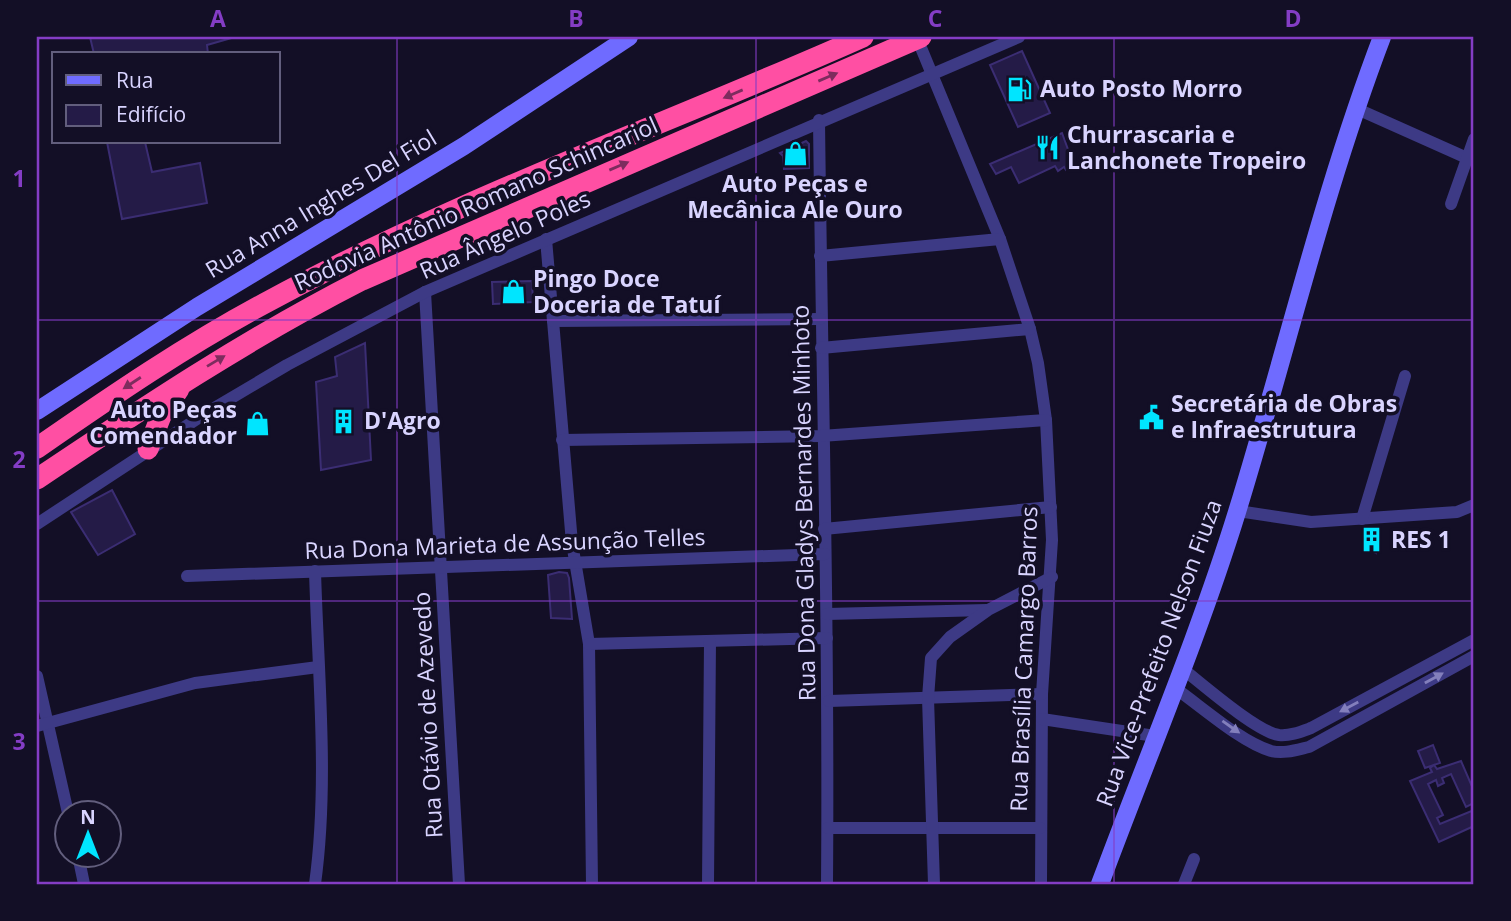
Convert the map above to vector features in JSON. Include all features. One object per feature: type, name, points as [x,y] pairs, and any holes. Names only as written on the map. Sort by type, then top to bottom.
[{"type":"highway","name":"Rodovia Antônio Romano Schincariol","points":[[37,449],[170,358],[268,301],[348,260],[454,211],[857,38]]},
{"type":"highway","name":"Rodovia Antônio Romano Schincariol","points":[[37,479],[187,378],[279,323],[414,256],[919,38]]},
{"type":"highway","points":[[148,449],[161,416],[187,378]]},
{"type":"main road","name":"Rua Anna Inghes Del Fiol","points":[[37,411],[197,307],[464,146],[629,37]]},
{"type":"main road","name":"Rua Vice-Prefeito Nelson Fiuza","points":[[1100,884],[1183,669],[1238,511],[1321,213],[1355,108],[1382,37]]},
{"type":"street","name":"Rua Ângelo Poles","points":[[37,524],[148,449],[287,365],[425,292],[819,120],[1019,37]]},
{"type":"street","name":"Rua Brasília Camargo Barros","points":[[919,38],[1000,239],[1030,329],[1046,420],[1052,577],[1042,694],[1041,884]]},
{"type":"street","points":[[1355,108],[1467,158]]},
{"type":"street","name":"Rua Dona Gladys Bernardes Minhoto","points":[[819,120],[821,436],[829,701],[827,884]]},
{"type":"street","points":[[1451,204],[1474,139]]},
{"type":"street","points":[[546,239],[575,563],[589,644],[592,884]]},
{"type":"street","points":[[820,256],[1000,239]]},
{"type":"street","name":"Rua Otávio de Azevedo","points":[[425,292],[459,884]]},
{"type":"street","points":[[553,321],[820,319]]},
{"type":"street","points":[[821,348],[1030,329]]},
{"type":"street","points":[[1362,519],[1405,376]]},
{"type":"street","points":[[562,440],[821,436],[1046,420]]},
{"type":"street","points":[[1238,511],[1294,521],[1457,512],[1474,505]]},
{"type":"street","points":[[824,529],[1051,507]]},
{"type":"street","name":"Rua Dona Marieta de Assunção Telles","points":[[187,576],[825,554]]},
{"type":"street","points":[[314,884],[320,846],[315,572]]},
{"type":"street","points":[[934,884],[928,670],[938,648],[988,610],[1052,577]]},
{"type":"street","points":[[827,614],[988,610]]},
{"type":"street","points":[[589,644],[827,638]]},
{"type":"street","points":[[708,884],[710,640]]},
{"type":"street","points":[[1183,669],[1259,726],[1277,735],[1293,734],[1311,728],[1474,640]]},
{"type":"street","points":[[1175,688],[1257,745],[1273,751],[1291,752],[1309,747],[1474,656]]},
{"type":"street","points":[[42,725],[195,683],[318,667]]},
{"type":"street","points":[[37,676],[42,725],[64,799]]},
{"type":"street","points":[[829,701],[1042,694]]},
{"type":"street","points":[[1042,719],[1155,736]]},
{"type":"street","points":[[828,828],[1040,828]]},
{"type":"street","points":[[1184,884],[1194,859]]},
{"type":"building","points":[[90,37],[235,37],[207,45],[208,52],[94,52]]},
{"type":"building","name":"Auto Posto Morro","points":[[1022,51],[1050,113],[1018,127],[990,65]]},
{"type":"building","name":"Churrascaria e Lanchonete Tropeiro","points":[[1062,133],[1074,166],[1066,170],[1064,167],[1058,171],[1055,166],[1019,183],[1011,167],[996,174],[990,164]]},
{"type":"building","name":"Auto Peças e Mecânica Ale Ouro","points":[[806,141],[809,144],[809,168],[784,169],[783,156],[780,153]]},
{"type":"building","points":[[107,144],[145,144],[152,172],[200,163],[207,203],[122,219]]},
{"type":"building","name":"Pingo Doce Doceria de Tatuí","points":[[532,281],[533,302],[493,304],[492,282]]},
{"type":"building","name":"D'Agro","points":[[365,343],[371,460],[321,470],[316,382],[337,376],[335,357]]},
{"type":"building","points":[[112,490],[135,534],[98,555],[71,512]]},
{"type":"building","name":"RES 1","points":[[1366,530],[1375,530],[1376,553],[1367,549]]},
{"type":"building","points":[[567,573],[569,578],[572,619],[551,618],[548,575]]},
{"type":"building","points":[[1433,745],[1440,763],[1425,768],[1418,751]]},
{"type":"building","points":[[1461,761],[1474,791],[1474,803],[1466,807],[1451,774],[1442,778],[1444,783],[1438,786],[1436,780],[1428,784],[1443,815],[1437,818],[1440,824],[1474,810],[1474,826],[1439,842],[1410,781],[1432,772],[1430,768],[1434,765],[1437,769]]},
{"type":"place","name":"Auto Posto Morro","points":[[1020,89]]},
{"type":"place","name":"Churrascaria e Lanchonete Tropeiro","points":[[1047,148]]},
{"type":"place","name":"Auto Peças e Mecânica Ale Ouro","points":[[795,154]]},
{"type":"place","name":"Pingo Doce Doceria de Tatuí","points":[[513,292]]},
{"type":"place","name":"Secretária de Obras e Infraestrutura","points":[[1151,417]]},
{"type":"place","name":"D'Agro","points":[[344,421]]},
{"type":"place","name":"Auto Peças Comendador","points":[[257,423]]},
{"type":"place","name":"RES 1","points":[[1371,540]]}]
